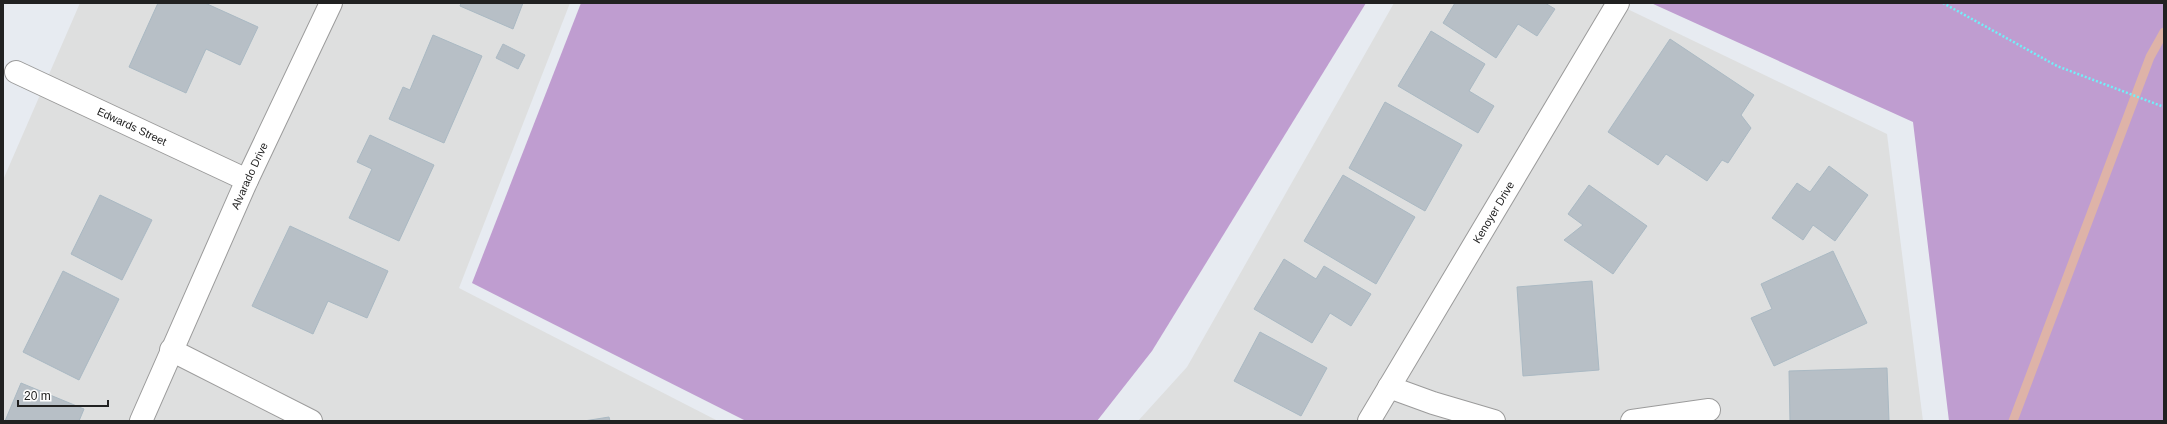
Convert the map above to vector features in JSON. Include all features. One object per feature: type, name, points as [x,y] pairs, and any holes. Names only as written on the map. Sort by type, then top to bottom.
[{"type":"street","name":"Alvarado Drive","points":[[141,421],[247,180],[331,3]]},
{"type":"street","name":"Kenoyer Drive","points":[[1369,421],[1618,3]]},
{"type":"street","name":"Edwards Street","points":[[16,72],[247,180]]},
{"type":"street","points":[[171,350],[311,421]]},
{"type":"street","points":[[1388,387],[1433,403],[1494,421]]},
{"type":"street","points":[[1632,421],[1709,410]]},
{"type":"path","points":[[1943,3],[2057,66],[2164,107]]},
{"type":"shaded area","points":[[80,3],[570,3],[459,288],[718,421],[3,421],[3,180]]},
{"type":"shaded area","points":[[581,3],[1366,3],[1152,351],[1097,421],[746,421],[472,283]]},
{"type":"shaded area","points":[[1394,3],[1615,3],[1887,134],[1923,421],[1138,421],[1187,367]]},
{"type":"shaded area","points":[[1651,3],[2164,3],[2164,421],[1949,421],[1913,122]]},
{"type":"building","points":[[158,3],[205,3],[258,27],[240,65],[206,49],[186,93],[129,67]]},
{"type":"building","points":[[461,3],[523,3],[513,29],[460,6]]},
{"type":"building","points":[[1455,3],[1545,3],[1555,9],[1537,36],[1518,24],[1496,58],[1443,23]]},
{"type":"building","points":[[1431,31],[1485,64],[1469,91],[1494,106],[1478,133],[1398,86]]},
{"type":"building","points":[[433,35],[482,56],[444,143],[389,119],[403,87],[410,90]]},
{"type":"building","points":[[1670,39],[1754,95],[1741,115],[1751,128],[1728,163],[1722,160],[1707,181],[1666,154],[1658,165],[1608,132]]},
{"type":"building","points":[[503,44],[525,55],[518,69],[496,58]]},
{"type":"building","points":[[1385,102],[1462,145],[1425,211],[1349,168]]},
{"type":"building","points":[[370,135],[434,165],[399,241],[349,218],[372,169],[357,162]]},
{"type":"building","points":[[1829,166],[1868,195],[1835,241],[1813,225],[1803,240],[1772,218],[1797,183],[1810,192]]},
{"type":"building","points":[[1343,175],[1415,217],[1376,284],[1304,241]]},
{"type":"building","points":[[1589,185],[1647,226],[1613,274],[1564,240],[1583,225],[1568,214]]},
{"type":"building","points":[[100,195],[152,220],[122,280],[71,254]]},
{"type":"building","points":[[290,226],[388,271],[367,318],[328,301],[313,334],[252,306]]},
{"type":"building","points":[[1833,251],[1867,323],[1774,366],[1751,318],[1772,309],[1761,284]]},
{"type":"building","points":[[1284,259],[1316,279],[1324,266],[1371,294],[1351,326],[1330,313],[1312,343],[1254,309]]},
{"type":"building","points":[[63,271],[119,299],[79,380],[23,352]]},
{"type":"building","points":[[1592,281],[1599,370],[1523,376],[1517,287]]},
{"type":"building","points":[[1260,332],[1327,368],[1301,416],[1234,381]]},
{"type":"building","points":[[1887,368],[1889,421],[1790,421],[1789,371]]},
{"type":"building","points":[[21,383],[84,409],[79,421],[5,421]]},
{"type":"building","points":[[609,417],[610,421],[584,421]]},
{"type":"waterway","points":[[2013,421],[2150,57],[2164,32]]}]
